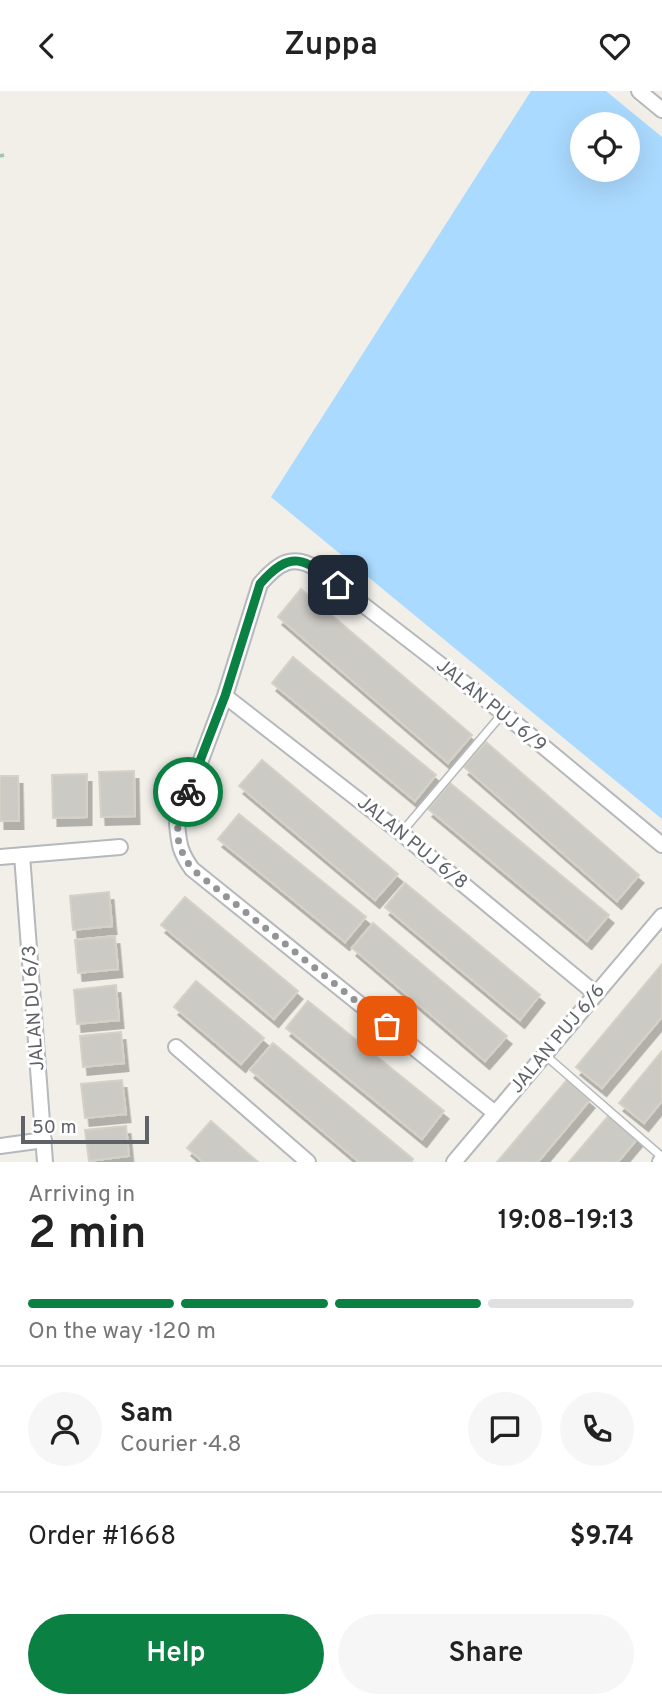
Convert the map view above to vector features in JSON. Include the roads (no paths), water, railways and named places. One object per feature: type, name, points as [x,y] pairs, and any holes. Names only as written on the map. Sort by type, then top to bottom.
[{"type":"street","points":[[639,91],[662,110]]},
{"type":"street","name":"JALAN PUJ 6/9","points":[[225,696],[260,584],[288,561],[308,563],[503,713],[662,845]]},
{"type":"street","points":[[225,696],[177,824],[182,855],[192,869],[495,1113]]},
{"type":"street","name":"JALAN PUJ 6/8","points":[[225,696],[401,833],[596,994]]},
{"type":"street","points":[[0,857],[120,846]]},
{"type":"street","name":"JALAN DU 6/3","points":[[22,855],[45,1162]]},
{"type":"street","name":"JALAN PUJ 6/6","points":[[454,1162],[662,915]]},
{"type":"street","points":[[176,1047],[308,1162]]},
{"type":"street","points":[[0,1146],[44,1140]]},
{"type":"lane","points":[[401,833],[503,713]]},
{"type":"lane","points":[[544,1055],[661,1159]]},
{"type":"water","points":[[531,91],[606,91],[632,112],[570,112],[570,182],[640,182],[640,119],[662,137],[662,819],[271,497]]}]
